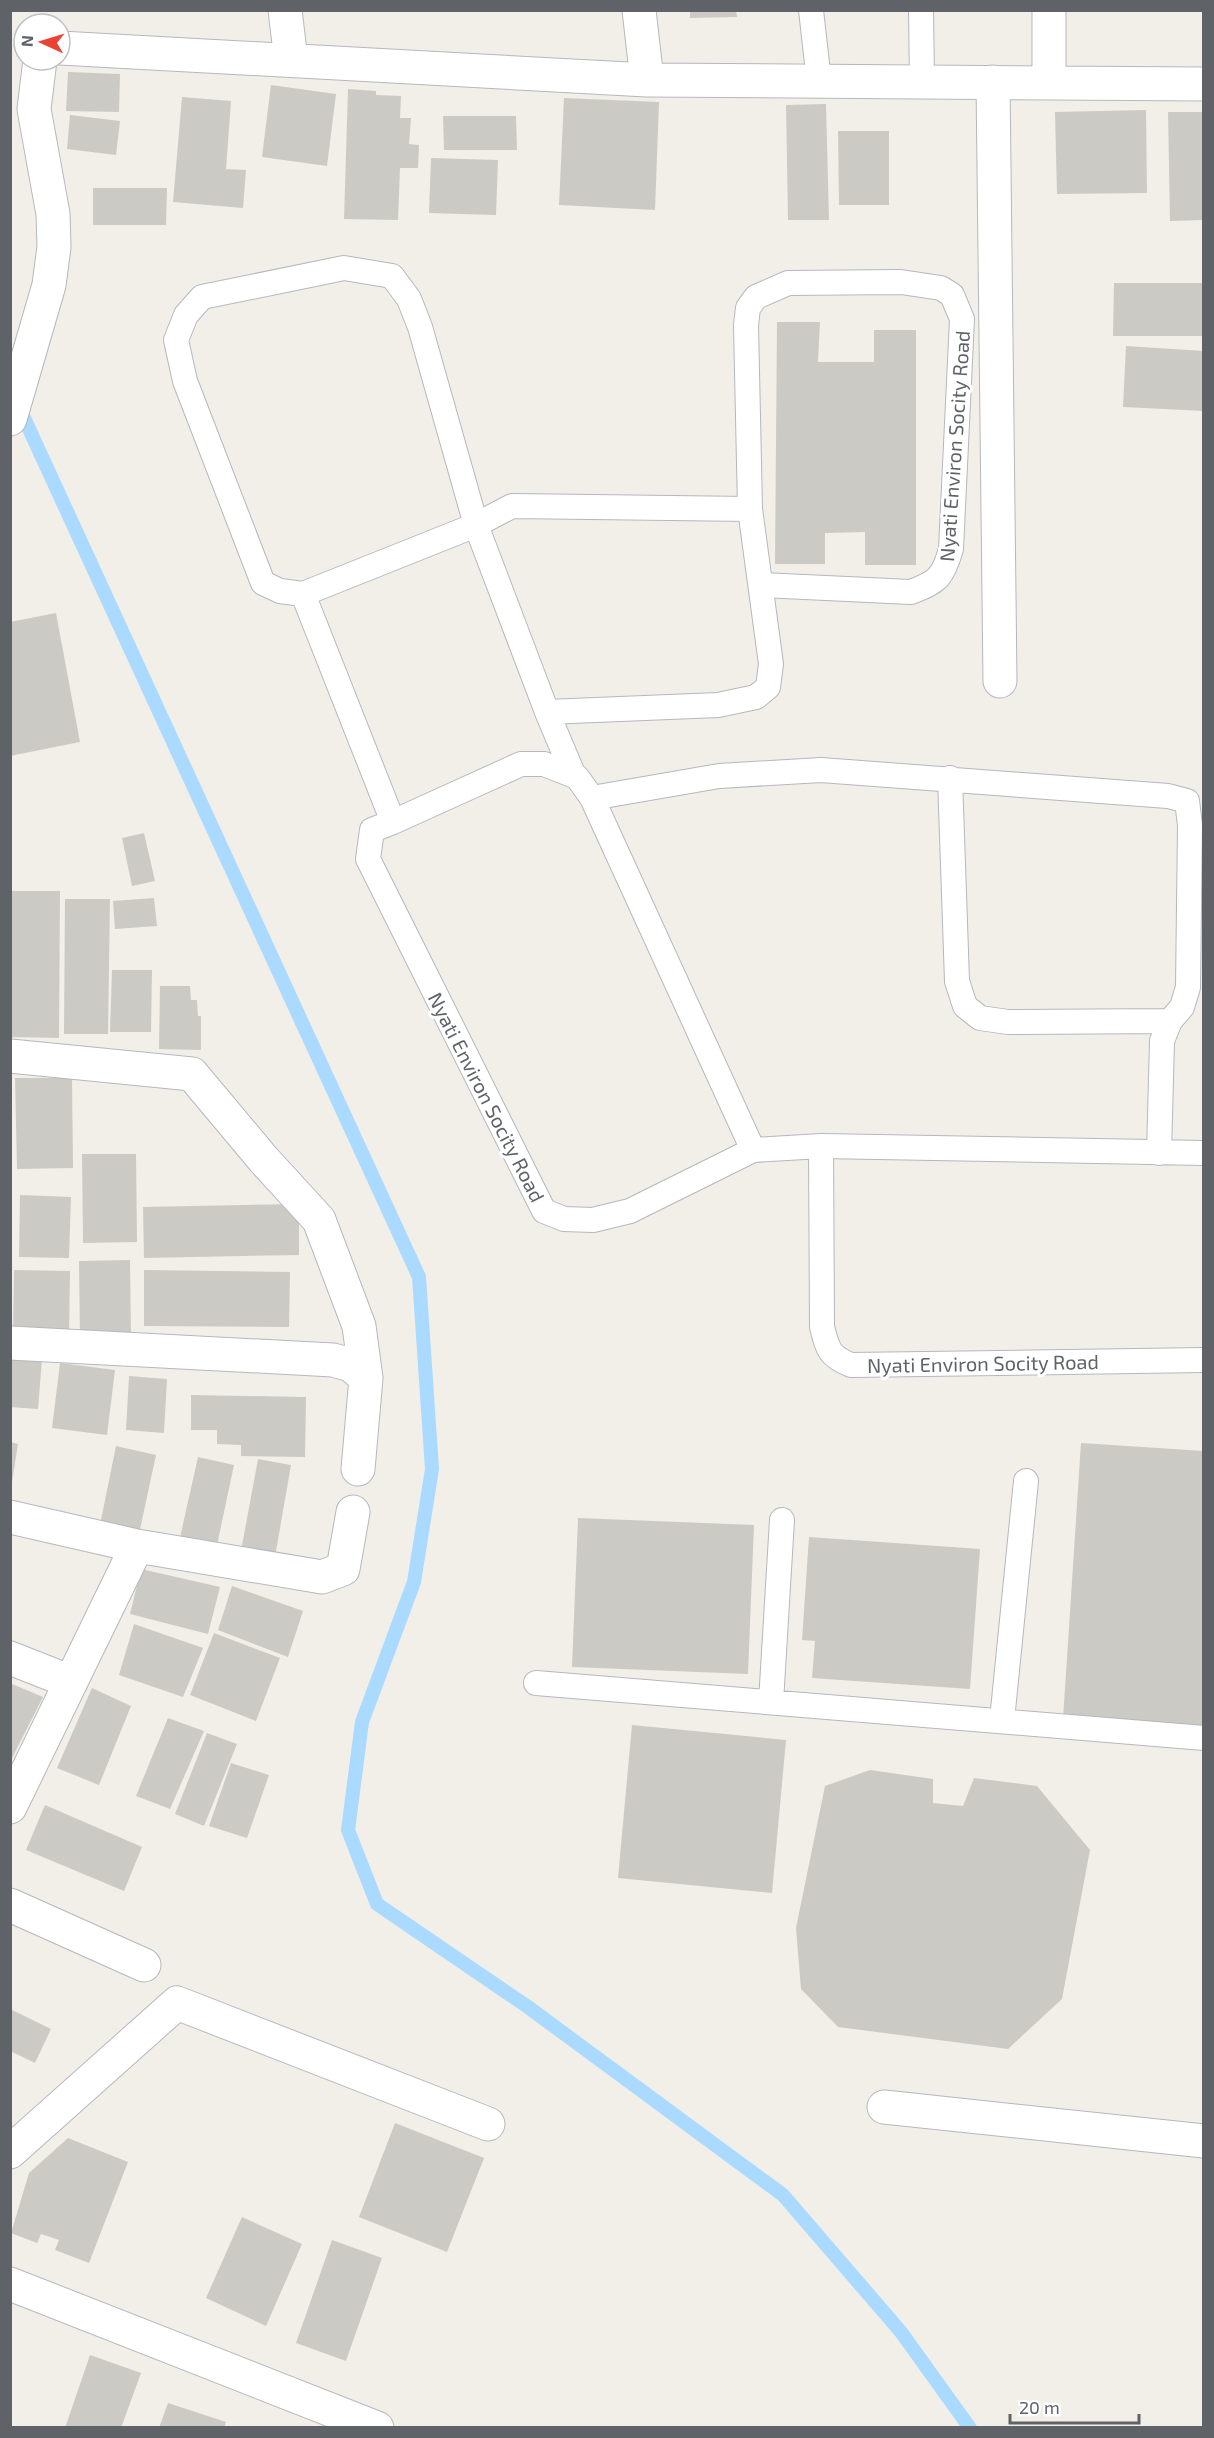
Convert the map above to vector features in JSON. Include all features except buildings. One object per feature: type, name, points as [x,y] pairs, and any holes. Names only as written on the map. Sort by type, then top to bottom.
[{"type":"street","points":[[285,10],[291,60]]},
{"type":"street","points":[[639,10],[647,80]]},
{"type":"street","points":[[1049,10],[1049,83]]},
{"type":"street","points":[[72,49],[647,80],[1203,84]]},
{"type":"street","points":[[10,419],[49,285],[54,247],[53,214],[34,109],[39,72]]},
{"type":"street","points":[[993,82],[1000,681]]},
{"type":"street","points":[[10,1056],[192,1074],[264,1160],[319,1220],[359,1326],[366,1378],[358,1470]]},
{"type":"street","points":[[10,1343],[333,1360],[351,1365],[366,1378]]},
{"type":"street","points":[[10,1517],[137,1546],[322,1577],[343,1569],[353,1512]]},
{"type":"street","points":[[10,1807],[137,1546]]},
{"type":"street","points":[[10,1658],[71,1682]]},
{"type":"street","points":[[10,1905],[144,1965]]},
{"type":"street","points":[[11,2151],[177,2003],[488,2124]]},
{"type":"street","points":[[884,2107],[1203,2140]]},
{"type":"street","points":[[10,2284],[376,2427]]},
{"type":"lane","points":[[811,10],[819,81]]},
{"type":"lane","points":[[921,10],[922,82]]},
{"type":"lane","name":"Nyati Environ Socity Road","points":[[303,594],[280,591],[263,583],[185,381],[176,340],[186,315],[202,297],[344,268],[392,276],[409,299],[420,327],[476,525],[547,712],[574,776]]},
{"type":"lane","name":"Nyati Environ Socity Road","points":[[547,712],[718,705],[756,697],[768,687],[771,664],[750,509],[746,325],[748,308],[756,297],[788,283],[901,282],[941,288],[952,295],[962,319],[951,549],[945,572],[931,585],[911,592],[761,585]]},
{"type":"lane","points":[[393,822],[303,594],[476,525],[512,506],[750,509]]},
{"type":"lane","name":"Nyati Environ Socity Road","points":[[753,1150],[592,798],[577,777],[544,764],[520,764],[372,830],[368,859],[544,1210],[564,1220],[593,1220],[630,1211],[753,1150],[821,1146],[1203,1153]]},
{"type":"lane","points":[[592,798],[719,776],[810,770],[950,778],[1010,785],[1168,796],[1187,801],[1190,825],[1188,987],[1182,1006],[1170,1021],[1162,1041],[1159,1153]]},
{"type":"lane","points":[[950,778],[957,981],[965,1006],[980,1018],[1008,1022],[1170,1021]]},
{"type":"lane","name":"Nyati Environ Socity Road","points":[[821,1146],[822,1327],[827,1348],[836,1358],[851,1365],[1203,1360]]},
{"type":"lane","points":[[1002,1720],[1026,1480]]},
{"type":"lane","points":[[771,1702],[782,1520]]},
{"type":"lane","points":[[536,1683],[1203,1737]]},
{"type":"waterway","points":[[19,407],[419,1277],[432,1469],[414,1582],[362,1722],[348,1830],[377,1904],[528,2007],[783,2195],[901,2332],[970,2428]]}]
